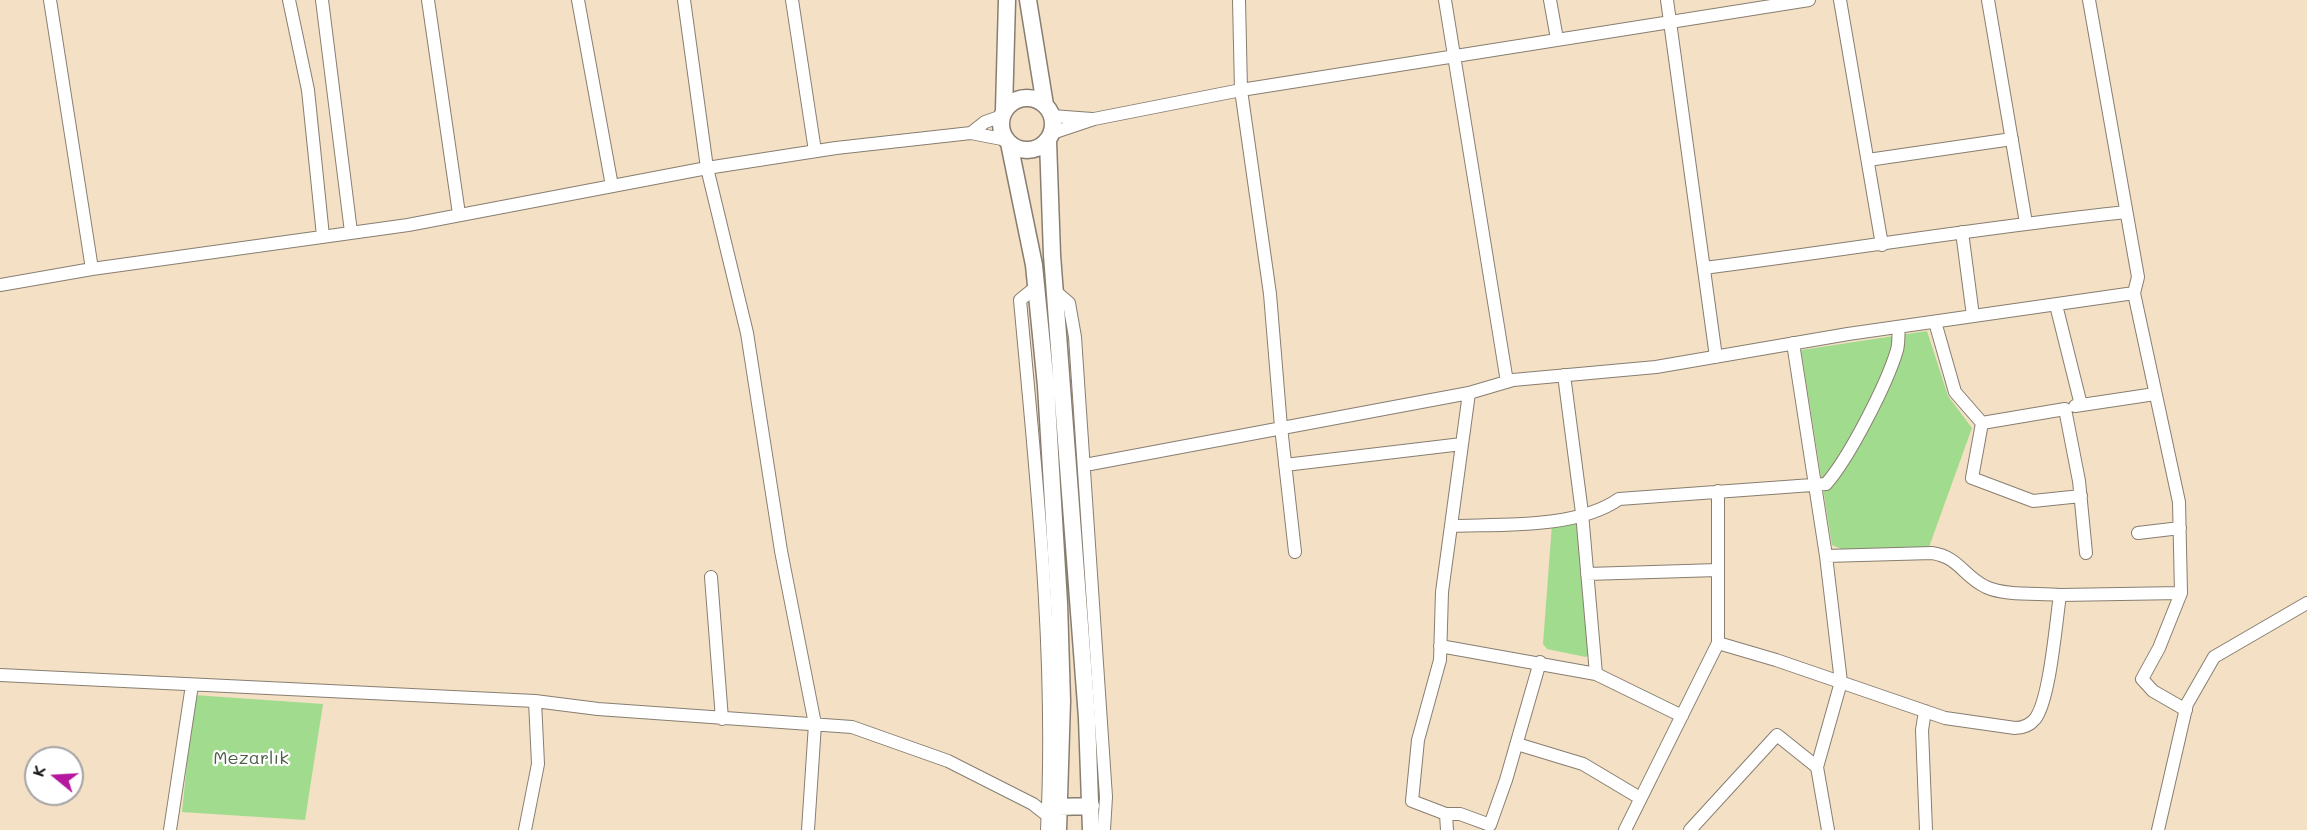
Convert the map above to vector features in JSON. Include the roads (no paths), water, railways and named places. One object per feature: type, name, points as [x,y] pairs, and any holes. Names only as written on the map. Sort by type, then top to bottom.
[{"type":"main road","points":[[1007,0],[1001,128],[1008,142],[1036,287],[1046,387],[1059,603],[1062,701],[1054,821],[1091,806]]},
{"type":"main road","points":[[1028,0],[1049,124],[1055,291],[1087,718],[1091,830]]},
{"type":"main road","points":[[1003,113],[1023,98],[1038,100],[1049,124]]},
{"type":"main road","points":[[1008,142],[1024,150],[1033,150],[1049,124]]},
{"type":"street","points":[[50,0],[92,269]]},
{"type":"street","points":[[289,0],[308,90],[323,236]]},
{"type":"street","points":[[322,0],[351,232]]},
{"type":"street","points":[[428,0],[459,214]]},
{"type":"street","points":[[578,0],[588,43],[612,186]]},
{"type":"street","points":[[684,0],[707,168],[747,333],[781,550],[815,724],[808,830]]},
{"type":"street","points":[[792,0],[815,151]]},
{"type":"street","points":[[1239,0],[1242,90],[1270,294],[1281,427],[1295,552]]},
{"type":"street","points":[[1445,0],[1507,382]]},
{"type":"street","points":[[1550,0],[1557,39]]},
{"type":"street","points":[[1667,0],[1716,357]]},
{"type":"street","points":[[1049,124],[1094,119],[1242,90],[1454,54],[1809,0]]},
{"type":"street","points":[[1840,0],[1882,245]]},
{"type":"street","points":[[1988,0],[2026,223]]},
{"type":"street","points":[[2089,0],[2138,277],[2134,293],[2179,502],[2181,593],[2159,648],[2142,679],[2153,691],[2186,710]]},
{"type":"street","points":[[971,133],[985,122],[1003,113]]},
{"type":"street","points":[[0,285],[92,269],[408,225],[707,168],[815,151],[971,133],[1008,142]]},
{"type":"street","points":[[1868,160],[2012,139]]},
{"type":"street","points":[[1704,268],[1882,245],[2026,223],[2126,212]]},
{"type":"street","points":[[1962,232],[1973,316]]},
{"type":"street","points":[[1055,291],[1070,303],[1085,465],[1106,797],[1104,830]]},
{"type":"street","points":[[1085,465],[1469,393],[1507,382],[1656,367],[1935,321],[2134,293]]},
{"type":"street","points":[[2056,305],[2081,405]]},
{"type":"street","points":[[1935,321],[1955,392],[1982,423]]},
{"type":"street","points":[[1451,526],[1547,522],[1606,507],[1619,498],[1826,484],[1841,467],[1898,349],[1899,327]]},
{"type":"street","points":[[1793,343],[1826,556],[1841,682],[1818,767],[1828,830]]},
{"type":"street","points":[[1564,375],[1582,513],[1596,674]]},
{"type":"street","points":[[1469,393],[1443,592],[1440,660],[1418,740],[1412,801],[1446,814],[1460,814],[1490,825],[1540,662]]},
{"type":"street","points":[[1982,423],[2155,394]]},
{"type":"street","points":[[2065,409],[2081,496],[2086,553]]},
{"type":"street","points":[[1982,423],[1972,478],[2033,501],[2081,496]]},
{"type":"street","points":[[1285,465],[1462,444]]},
{"type":"street","points":[[1625,830],[1718,643],[1718,491]]},
{"type":"street","points":[[2138,533],[2180,528]]},
{"type":"street","points":[[1826,556],[1932,554],[1949,556],[1964,572],[1996,590],[2060,595],[2181,593]]},
{"type":"street","points":[[1587,574],[1718,570]]},
{"type":"street","points":[[711,577],[722,719]]},
{"type":"street","points":[[1718,643],[1945,718],[2014,728],[2025,726],[2038,715],[2047,682],[2060,595]]},
{"type":"street","points":[[2158,830],[2186,710],[2214,657],[2307,603]]},
{"type":"street","points":[[1440,646],[1540,662],[1596,674],[1682,716]]},
{"type":"street","points":[[0,675],[535,701],[722,719],[852,727],[948,761],[1033,804],[1054,821]]},
{"type":"street","points":[[170,830],[192,685]]},
{"type":"street","points":[[525,830],[538,764],[535,701]]},
{"type":"street","points":[[1925,711],[1922,730],[1926,830]]},
{"type":"street","points":[[1690,830],[1777,735],[1818,767]]},
{"type":"street","points":[[1516,744],[1582,764],[1640,798]]},
{"type":"street","points":[[1446,814],[1447,830]]},
{"type":"park label","name":"Mezarlık","points":[[251,758]]}]
